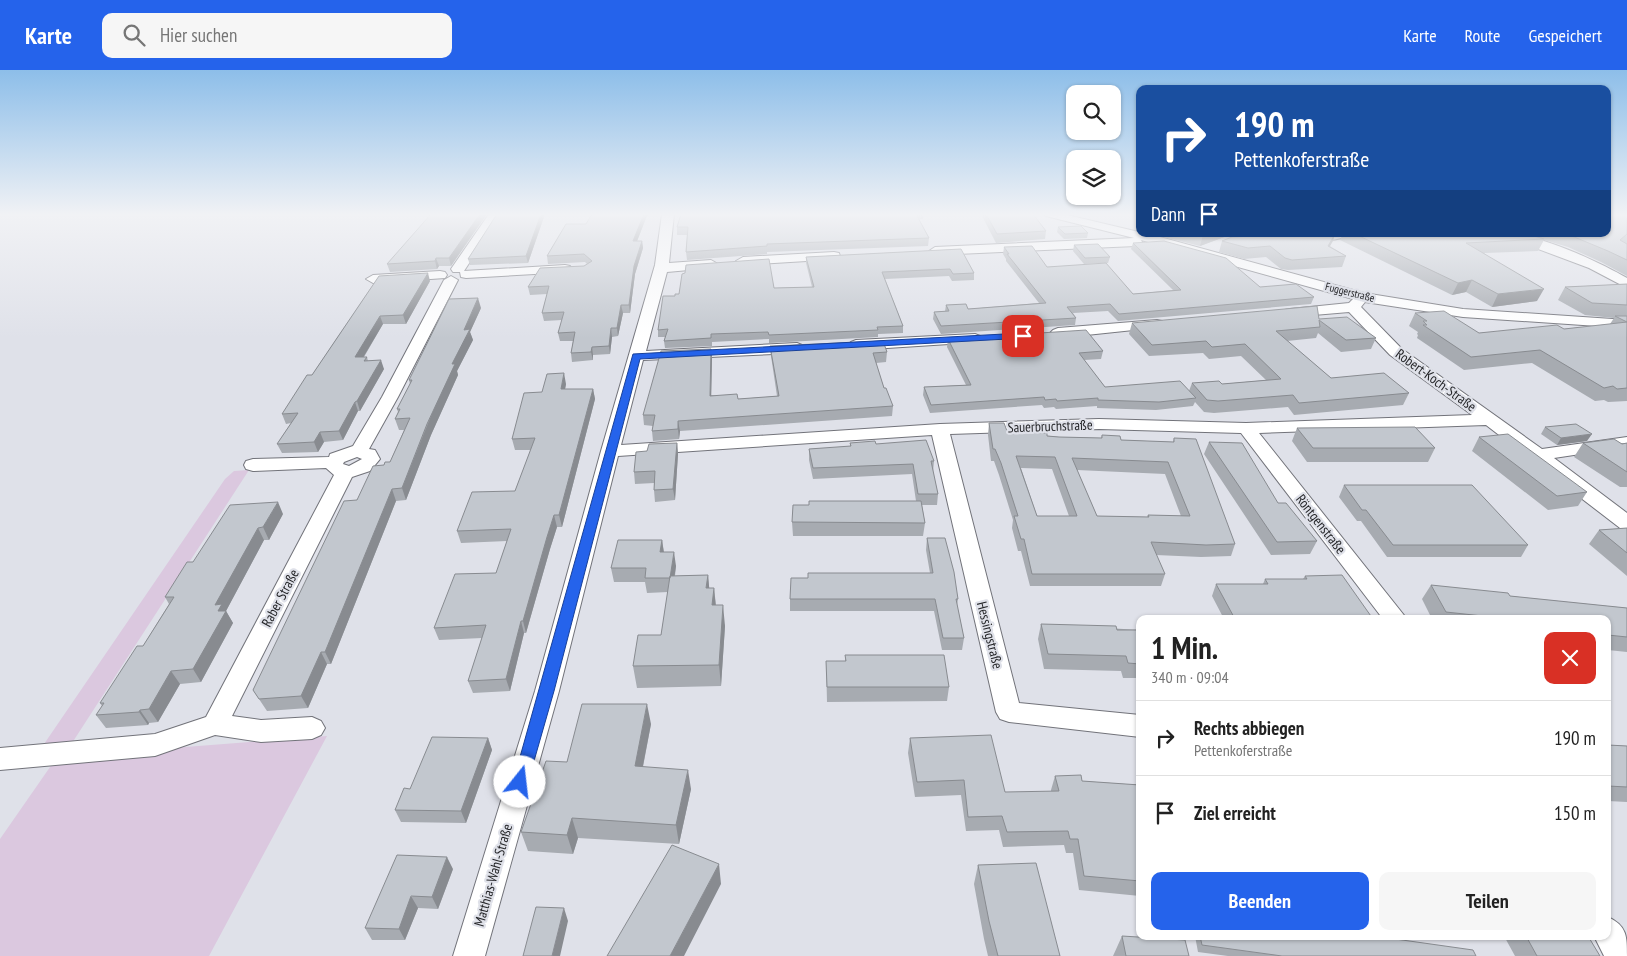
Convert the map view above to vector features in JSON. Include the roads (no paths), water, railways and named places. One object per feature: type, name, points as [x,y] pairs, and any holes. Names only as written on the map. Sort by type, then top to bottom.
[{"type":"street","points":[[253,466],[340,467],[342,455],[359,452],[454,275],[467,255]]},
{"type":"street","name":"Matthias-Wahl-Straße","points":[[469,956],[544,700],[661,268],[663,255]]},
{"type":"street","name":"Fuggerstraße","points":[[1212,255],[1358,302],[1463,313],[1627,324]]},
{"type":"street","points":[[1568,255],[1594,265],[1627,284]]},
{"type":"street","points":[[661,268],[849,256]]},
{"type":"street","points":[[373,279],[575,268]]},
{"type":"street","points":[[1277,314],[1358,302]]},
{"type":"street","name":"Robert-Koch-Straße","points":[[1358,302],[1396,352],[1538,455],[1627,524]]},
{"type":"street","points":[[1046,334],[1175,323]]},
{"type":"street","points":[[843,346],[994,338]]},
{"type":"street","points":[[636,356],[814,347]]},
{"type":"street","name":"Sauerbruchstraße","points":[[610,451],[940,429],[1099,424],[1246,428],[1490,420]]},
{"type":"street","name":"Röntgenstraße","points":[[1246,428],[1393,615]]},
{"type":"street","name":"Hessingstraße","points":[[940,429],[1008,712],[1136,726]]},
{"type":"street","points":[[1538,455],[1627,442]]},
{"type":"street","name":"Raber Straße","points":[[215,724],[340,467]]},
{"type":"street","points":[[0,759],[155,745],[215,724],[261,731],[312,728]]},
{"type":"street","points":[[1611,938],[1623,956]]}]
